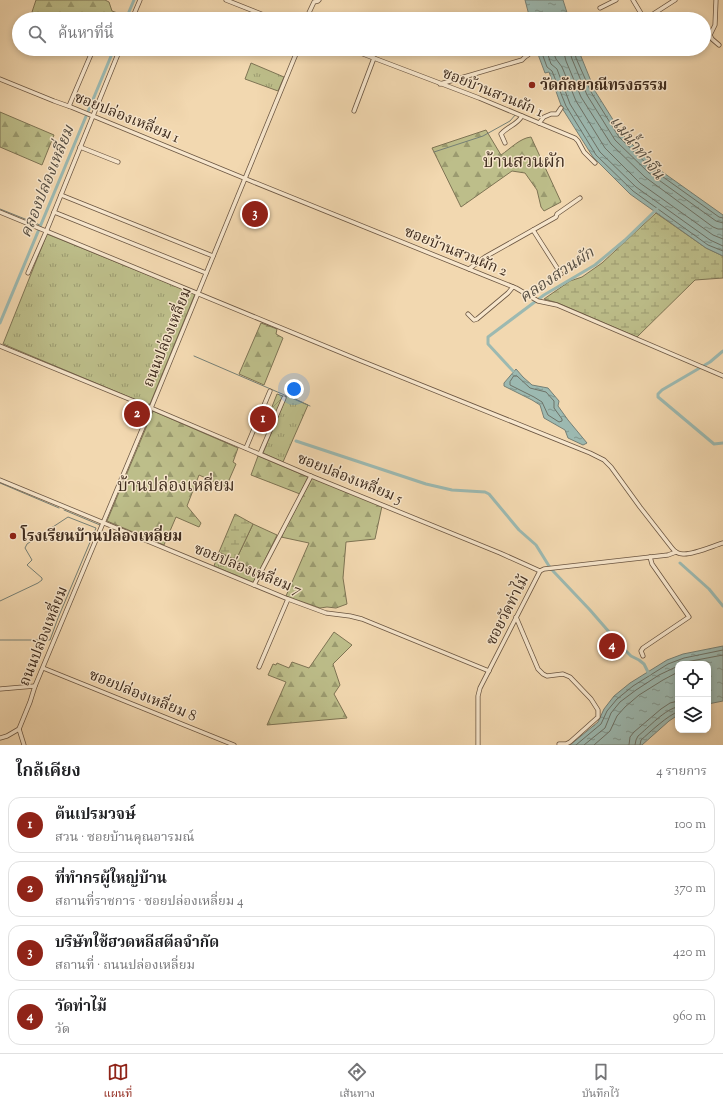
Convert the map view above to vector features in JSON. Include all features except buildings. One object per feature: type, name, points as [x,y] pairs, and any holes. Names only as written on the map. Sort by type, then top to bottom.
[{"type":"street","points":[[135,12],[140,0]]},
{"type":"street","points":[[226,0],[256,12]]},
{"type":"street","points":[[309,12],[314,2],[318,2],[320,0]]},
{"type":"street","points":[[600,8],[616,0]]},
{"type":"street","points":[[633,0],[640,12]]},
{"type":"street","points":[[656,12],[675,0]]},
{"type":"street","points":[[711,33],[715,25],[716,0]]},
{"type":"street","points":[[711,37],[719,45]]},
{"type":"street","points":[[69,106],[90,56]]},
{"type":"street","points":[[28,273],[61,195],[91,115],[117,56]]},
{"type":"street","name":"ถนนปล่องเหลี่ยม","points":[[18,729],[24,718],[35,686],[246,179],[295,56]]},
{"type":"street","name":"ซอยบ้านสวนผัก 1","points":[[369,56],[575,138],[584,152],[595,163]]},
{"type":"street","points":[[440,84],[522,60],[526,56]]},
{"type":"street","points":[[354,111],[374,58]]},
{"type":"street","name":"ซอยปล่องเหลี่ยม 1","points":[[0,79],[246,179]]},
{"type":"street","points":[[539,123],[544,117],[551,114],[557,114],[561,108]]},
{"type":"street","points":[[505,143],[502,134],[504,131],[517,123],[521,116]]},
{"type":"street","points":[[80,147],[118,162]]},
{"type":"street","name":"ซอยบ้านสวนผัก 2","points":[[246,179],[513,287],[537,300],[557,306],[723,376]]},
{"type":"street","points":[[61,195],[214,256]]},
{"type":"street","points":[[468,269],[485,257],[556,217],[558,213],[580,198]]},
{"type":"street","points":[[0,212],[604,460],[611,467],[640,508],[676,552]]},
{"type":"street","points":[[54,212],[206,273]]},
{"type":"street","points":[[533,230],[561,274]]},
{"type":"street","points":[[468,314],[472,319],[477,319],[513,287]]},
{"type":"street","name":"ซอยปล่องเหลี่ยม 5","points":[[0,346],[500,553],[540,571]]},
{"type":"street","points":[[246,448],[270,391]]},
{"type":"street","points":[[260,454],[284,398]]},
{"type":"street","points":[[254,585],[311,476]]},
{"type":"street","name":"ซอยปล่องเหลี่ยม 7","points":[[0,480],[288,599],[326,613],[362,619],[489,671]]},
{"type":"street","name":"ซอยวัดท่าไม้","points":[[478,745],[479,694],[516,617],[542,569],[668,555],[676,552],[683,554],[690,553],[723,543]]},
{"type":"street","points":[[643,656],[641,651],[643,648],[689,617],[652,564],[650,557]]},
{"type":"street","points":[[259,667],[288,599]]},
{"type":"street","points":[[516,617],[534,661],[542,674],[547,676],[564,674],[570,677],[586,692],[598,710],[598,716],[574,739],[566,744],[559,744]]},
{"type":"street","name":"ซอยปล่องเหลี่ยม 8","points":[[43,668],[234,745]]},
{"type":"street","points":[[0,689],[35,686]]},
{"type":"street","points":[[0,738],[18,729],[24,745]]},
{"type":"green space","points":[[36,0],[105,0],[109,2],[112,11],[115,12],[32,12]]},
{"type":"green space","points":[[251,63],[284,77],[278,91],[245,79]]},
{"type":"green space","points":[[0,112],[54,135],[42,165],[0,147]]},
{"type":"green space","points":[[486,130],[501,155],[519,142],[531,137],[561,202],[544,211],[541,207],[537,190],[525,173],[512,171],[461,207],[432,148]]},
{"type":"green space","points":[[656,213],[706,248],[723,256],[723,278],[695,280],[637,337],[558,303],[544,299],[570,281],[582,277],[602,263]]},
{"type":"green space","points":[[47,234],[195,294],[150,404],[148,405],[3,344]]},
{"type":"green space","points":[[261,323],[277,329],[276,334],[283,338],[264,385],[239,374]]},
{"type":"green space","points":[[277,394],[283,396],[273,420],[268,417]]},
{"type":"green space","points":[[287,395],[308,405],[283,462],[263,453]]},
{"type":"green space","points":[[153,411],[238,448],[233,462],[236,464],[226,487],[199,475],[187,506],[201,523],[199,527],[176,517],[164,545],[107,521]]},
{"type":"green space","points":[[258,456],[308,477],[300,494],[251,475]]},
{"type":"green space","points":[[312,478],[382,506],[375,539],[346,542],[343,578],[347,604],[336,608],[320,608],[286,596],[309,543],[281,537]]},
{"type":"green space","points":[[235,514],[253,524],[236,560],[219,552]]},
{"type":"green space","points":[[253,524],[277,535],[259,572],[236,560]]},
{"type":"green space","points":[[219,552],[259,572],[253,583],[214,566]]},
{"type":"green space","points":[[334,632],[352,645],[333,664],[340,685],[334,694],[347,718],[267,725],[286,682],[268,675],[273,664],[276,665],[277,663],[289,668],[292,662],[309,668]]},
{"type":"water","points":[[525,0],[563,0],[567,12],[528,12]]},
{"type":"water","points":[[581,56],[595,91],[622,134],[654,166],[723,215],[723,256],[706,248],[630,194],[593,157],[562,108],[549,72],[545,73],[539,57]]},
{"type":"water","points":[[516,369],[532,385],[548,388],[559,401],[558,406],[587,443],[583,445],[568,438],[565,430],[544,418],[540,405],[504,386],[504,383]]},
{"type":"water","points":[[723,646],[723,701],[711,703],[711,661],[675,661],[675,717],[642,745],[570,745],[598,722],[604,709],[614,696],[630,683],[667,660],[683,654]]},
{"type":"waterway","name":"คลองปล่องเหลี่ยม","points":[[129,12],[134,0]]},
{"type":"waterway","name":"คลองปล่องเหลี่ยม","points":[[0,323],[111,56]]},
{"type":"waterway","points":[[434,152],[483,136],[510,121],[516,114]]},
{"type":"waterway","points":[[0,209],[40,225]]},
{"type":"waterway","name":"คลองสวนผัก","points":[[513,371],[488,344],[488,337],[544,295],[595,265],[625,240],[657,209]]},
{"type":"waterway","name":"คลองสวนผัก","points":[[723,351],[710,362],[662,390],[658,394],[658,397],[714,444],[723,443]]},
{"type":"waterway","points":[[194,356],[310,406]]},
{"type":"waterway","points":[[296,441],[426,484],[452,490],[485,492],[489,494],[519,530],[536,545],[554,572],[623,648],[631,656],[644,664],[649,674]]},
{"type":"waterway","points":[[0,483],[59,508]]},
{"type":"waterway","points":[[64,510],[100,525]]},
{"type":"waterway","points":[[0,601],[42,580],[42,578],[27,565],[32,560],[25,548],[27,544],[68,517],[96,528],[50,640],[0,640]]},
{"type":"waterway","points":[[680,563],[709,589],[723,606]]},
{"type":"place","name":"วัดกัลยาณีทรงธรรม","points":[[532,85]]},
{"type":"place","name":"บริษัทใช้ฮวดหลีสตีลจำกัด","points":[[255,214]]},
{"type":"place","name":"ที่ทำกรผู้ใหญ่บ้าน","points":[[137,414]]},
{"type":"place","name":"ต้นเปรมวจษ์","points":[[263,419]]},
{"type":"place","name":"โรงเรียนบ้านปล่องเหลี่ยม","points":[[13,536]]},
{"type":"place","name":"วัดท่าไม้","points":[[612,646]]},
{"type":"district","name":"บ้านสวนผัก","points":[[524,161]]},
{"type":"district","name":"บ้านปล่องเหลี่ยม","points":[[176,485]]},
{"type":"water label","name":"แม่น้ำท่าจีน","points":[[638,147]]}]
